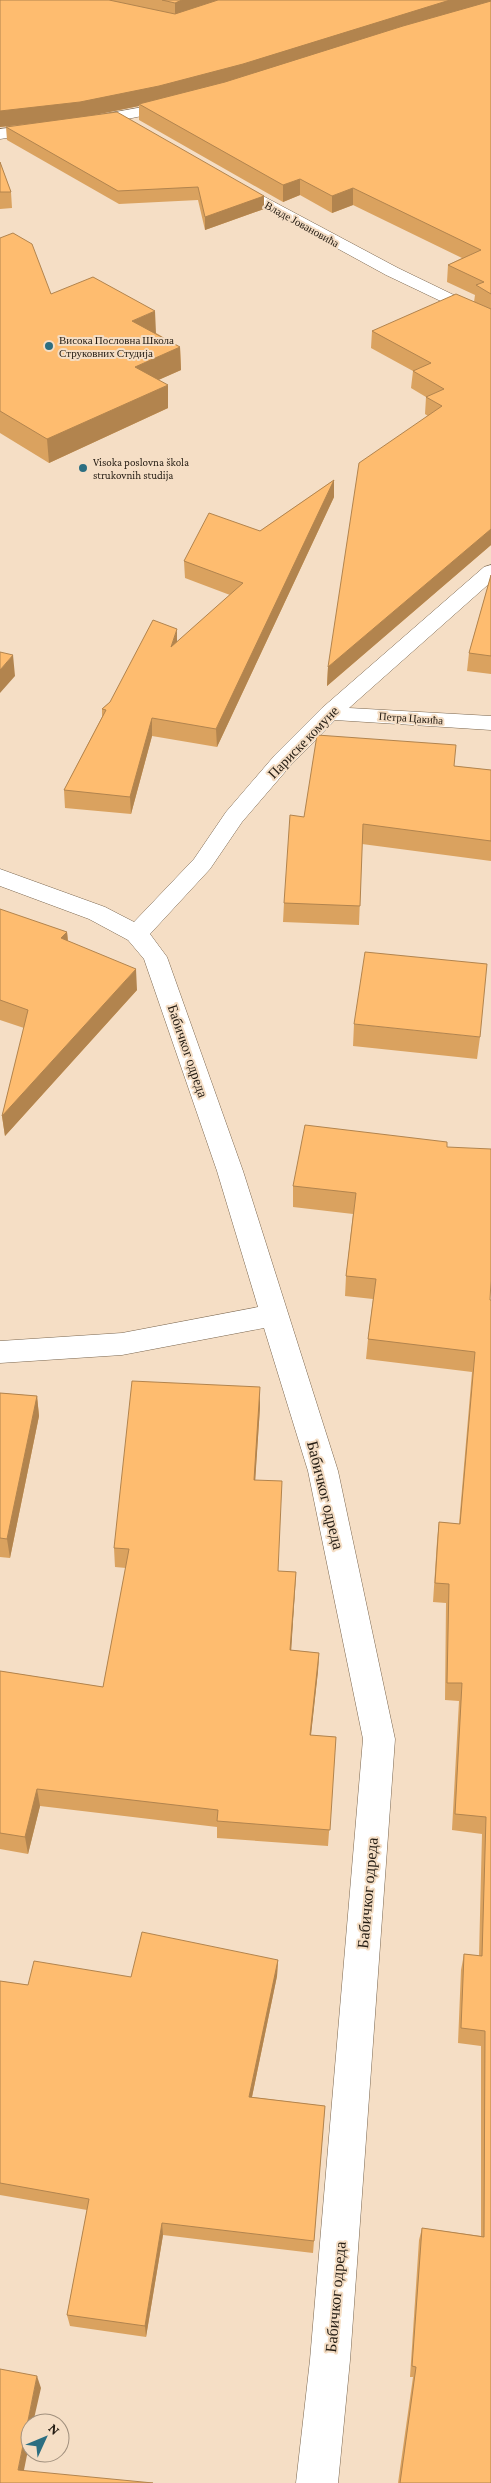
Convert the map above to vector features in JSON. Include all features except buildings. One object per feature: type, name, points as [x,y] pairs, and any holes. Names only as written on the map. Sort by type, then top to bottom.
[{"type":"street","points":[[73,124],[119,117],[194,100]]},
{"type":"street","points":[[119,117],[136,127]]},
{"type":"street","points":[[0,134],[55,127]]},
{"type":"street","name":"Владе Јовановића","points":[[219,176],[314,231],[442,298],[491,320]]},
{"type":"street","name":"Париске комуне","points":[[136,934],[202,864],[234,817],[283,760],[330,713],[491,571]]},
{"type":"street","name":"Петра Цакића","points":[[330,713],[491,723]]},
{"type":"street","name":"Бабичког одреда","points":[[0,877],[97,913],[136,934],[155,957],[230,1172],[323,1471],[359,1635],[379,1739],[330,2360],[317,2483]]},
{"type":"street","points":[[0,1352],[122,1344],[274,1315]]},
{"type":"place","name":"Висока Пословна Школа Струковних Студија","points":[[49,346]]},
{"type":"place","name":"Visoka poslovna škola strukovnih studija","points":[[83,468]]}]
